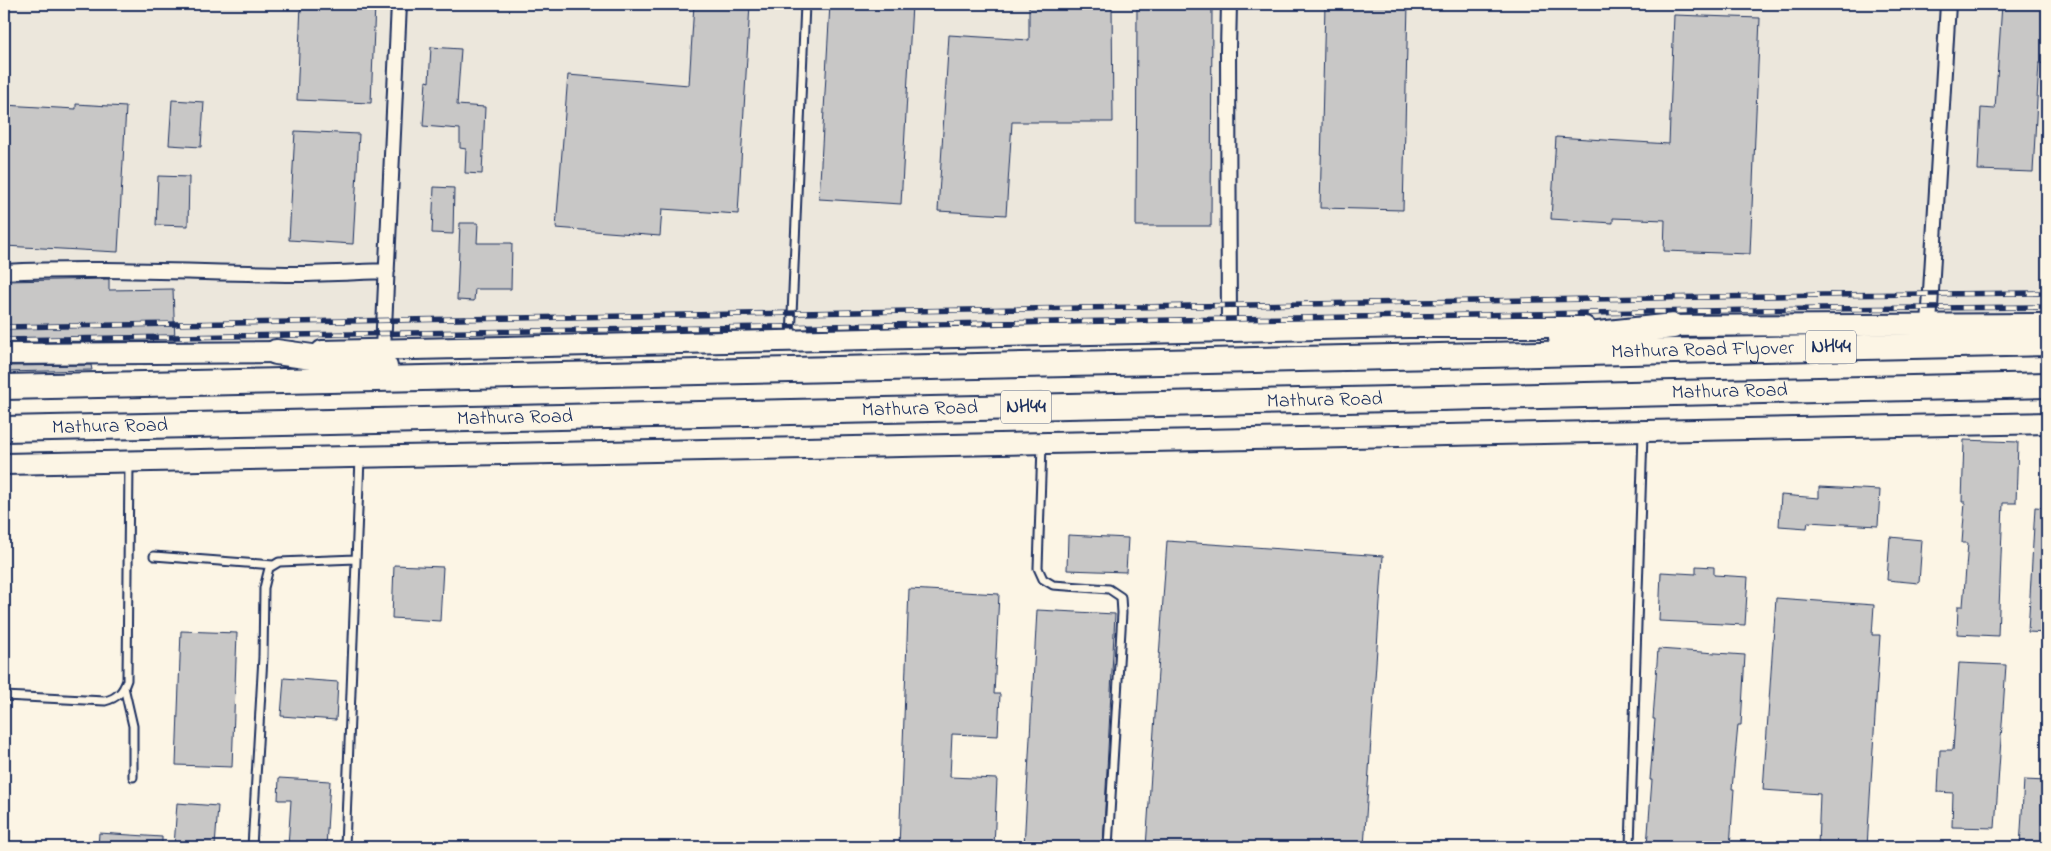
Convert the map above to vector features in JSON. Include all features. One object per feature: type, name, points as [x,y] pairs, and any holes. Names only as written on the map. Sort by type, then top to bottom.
[{"type":"highway","points":[[1479,354],[1531,341],[1673,326]]},
{"type":"highway","name":"Mathura Road Flyover","points":[[1479,354],[2047,344]]},
{"type":"highway","points":[[276,352],[460,377]]},
{"type":"highway","name":"Mathura Road","points":[[4,387],[1479,354]]},
{"type":"highway","name":"Mathura Road","points":[[4,429],[2047,385]]},
{"type":"main road","points":[[4,354],[276,352],[1418,327],[2047,324]]},
{"type":"main road","points":[[4,464],[2047,422]]},
{"type":"street","points":[[383,349],[399,4]]},
{"type":"street","points":[[1229,4],[1229,331]]},
{"type":"street","points":[[1930,326],[1948,4]]},
{"type":"street","points":[[4,272],[51,270],[298,274],[387,270]]},
{"type":"lane","points":[[790,341],[806,4]]},
{"type":"lane","points":[[1630,847],[1643,430]]},
{"type":"lane","points":[[1042,442],[1038,568],[1043,580],[1053,585],[1110,590],[1120,597],[1122,613],[1108,847]]},
{"type":"lane","points":[[345,847],[360,456]]},
{"type":"lane","points":[[4,696],[105,701],[120,694],[124,687],[127,680],[128,460]]},
{"type":"lane","points":[[154,556],[273,565]]},
{"type":"lane","points":[[252,847],[266,574],[273,565],[279,562],[356,559]]},
{"type":"lane","points":[[124,687],[133,726],[133,777]]},
{"type":"shaded area","points":[[4,4],[2047,4],[2047,314],[4,364]]},
{"type":"building","points":[[301,4],[375,4],[371,103],[297,100]]},
{"type":"building","points":[[694,4],[750,4],[738,214],[662,209],[660,236],[556,228],[568,75],[689,85]]},
{"type":"building","points":[[830,4],[912,4],[901,204],[819,199]]},
{"type":"building","points":[[1029,4],[1112,4],[1113,122],[1012,122],[1006,215],[938,211],[949,35],[1029,40]]},
{"type":"building","points":[[1325,4],[1408,4],[1403,210],[1320,208]]},
{"type":"building","points":[[2002,4],[2047,4],[2047,64],[2039,63],[2033,172],[1978,170],[1981,108],[1995,109]]},
{"type":"building","points":[[1137,5],[1212,5],[1211,226],[1136,226]]},
{"type":"building","points":[[1674,15],[1760,18],[1750,254],[1664,251],[1665,220],[1613,218],[1613,223],[1551,219],[1556,137],[1669,144]]},
{"type":"building","points":[[431,47],[461,49],[457,105],[485,107],[482,174],[465,173],[466,149],[460,148],[460,129],[423,126],[426,81],[429,82]]},
{"type":"building","points":[[172,100],[204,102],[201,147],[169,145]]},
{"type":"building","points":[[76,104],[126,107],[118,252],[4,246],[4,105],[76,109]]},
{"type":"building","points":[[295,131],[359,134],[353,244],[289,240]]},
{"type":"building","points":[[158,176],[189,177],[188,226],[156,225]]},
{"type":"building","points":[[434,187],[454,188],[453,234],[432,233]]},
{"type":"building","points":[[460,223],[478,223],[477,243],[512,243],[511,289],[475,289],[474,301],[457,300]]},
{"type":"building","points":[[109,279],[109,290],[173,289],[175,341],[4,342],[4,281]]},
{"type":"building","points":[[91,365],[92,370],[4,372],[4,366]]},
{"type":"building","points":[[1964,440],[2018,442],[2016,503],[2003,503],[1998,636],[1957,634],[1958,606],[1963,606],[1968,543],[1962,543],[1965,502],[1962,502]]},
{"type":"building","points":[[1819,487],[1880,490],[1878,526],[1808,522],[1807,528],[1779,526],[1781,495],[1819,498]]},
{"type":"building","points":[[2035,507],[2047,508],[2047,633],[2028,632]]},
{"type":"building","points":[[1068,535],[1128,538],[1126,572],[1067,570]]},
{"type":"building","points":[[1890,537],[1922,540],[1919,583],[1887,580]]},
{"type":"building","points":[[1167,541],[1383,556],[1364,847],[1146,847]]},
{"type":"building","points":[[394,565],[443,567],[440,621],[392,618]]},
{"type":"building","points":[[1696,566],[1714,567],[1714,575],[1748,577],[1745,625],[1659,621],[1661,572],[1696,574]]},
{"type":"building","points":[[909,589],[999,594],[994,694],[1000,694],[998,736],[952,734],[950,777],[997,779],[994,847],[899,847]]},
{"type":"building","points":[[1776,598],[1874,605],[1872,635],[1880,635],[1867,847],[1818,847],[1820,794],[1763,790]]},
{"type":"building","points":[[1037,610],[1115,614],[1103,847],[1024,847]]},
{"type":"building","points":[[181,631],[237,633],[232,767],[176,765]]},
{"type":"building","points":[[1658,649],[1745,655],[1741,725],[1738,725],[1732,789],[1734,789],[1730,847],[1647,846]]},
{"type":"building","points":[[1959,663],[2006,665],[1995,828],[1952,827],[1953,793],[1938,792],[1940,750],[1953,750]]},
{"type":"building","points":[[284,678],[338,682],[336,720],[281,716]]},
{"type":"building","points":[[279,778],[330,781],[326,847],[288,847],[291,800],[278,800]]},
{"type":"building","points":[[2024,780],[2047,781],[2047,847],[2020,847]]},
{"type":"building","points":[[177,803],[218,806],[215,847],[174,847]]},
{"type":"building","points":[[99,833],[162,837],[162,847],[98,847]]},
{"type":"railway","points":[[4,327],[1822,295],[2047,293]]},
{"type":"railway","points":[[4,340],[1822,309],[2047,307]]}]
